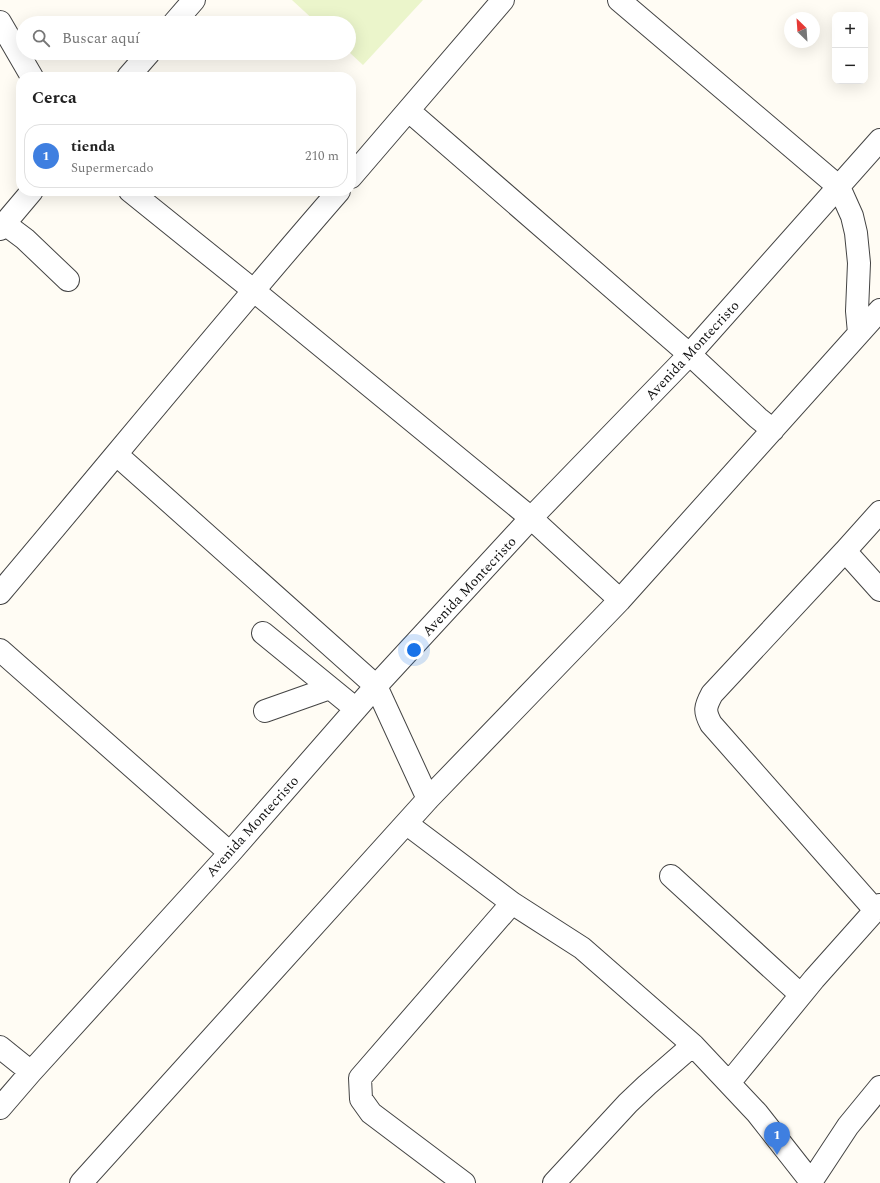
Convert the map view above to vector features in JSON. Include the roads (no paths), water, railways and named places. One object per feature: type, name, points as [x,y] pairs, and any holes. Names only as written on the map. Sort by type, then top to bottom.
[{"type":"street","points":[[180,16],[194,0]]},
{"type":"street","points":[[356,171],[503,0]]},
{"type":"street","points":[[619,0],[839,186],[852,216],[856,233],[859,263],[857,311],[859,333]]},
{"type":"street","points":[[0,22],[16,50]]},
{"type":"street","points":[[22,60],[29,72]]},
{"type":"street","points":[[132,72],[143,60]]},
{"type":"street","points":[[409,111],[773,430]]},
{"type":"street","name":"Avenida Montecristo","points":[[0,1108],[230,853],[376,686],[531,518],[689,355],[880,140]]},
{"type":"street","points":[[28,196],[2,227],[25,239],[68,280]]},
{"type":"street","points":[[136,196],[531,518],[620,600]]},
{"type":"street","points":[[0,593],[117,455],[253,290],[335,196]]},
{"type":"street","points":[[81,1183],[428,799],[620,600],[880,310]]},
{"type":"street","points":[[117,455],[376,686],[428,799]]},
{"type":"street","points":[[729,1083],[801,995],[877,907],[711,724],[706,714],[706,704],[712,694],[880,512]]},
{"type":"street","points":[[845,551],[880,590]]},
{"type":"street","points":[[263,633],[356,709]]},
{"type":"street","points":[[0,650],[230,853]]},
{"type":"street","points":[[266,711],[330,688]]},
{"type":"street","points":[[407,824],[512,903],[582,948],[693,1045],[757,1113],[812,1183],[848,1126],[880,1087]]},
{"type":"street","points":[[671,876],[801,995]]},
{"type":"street","points":[[464,1183],[371,1113],[361,1099],[360,1078],[512,903]]},
{"type":"street","points":[[554,1183],[628,1103],[693,1045]]},
{"type":"street","points":[[0,1047],[31,1072]]},
{"type":"place","name":"tienda","points":[[777,1155]]}]
